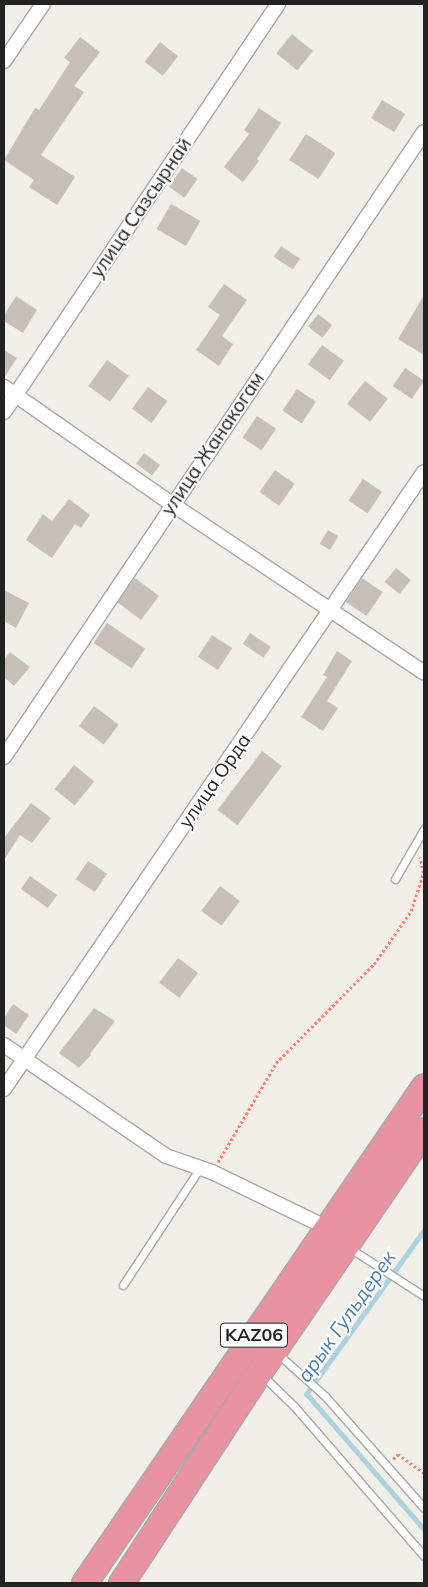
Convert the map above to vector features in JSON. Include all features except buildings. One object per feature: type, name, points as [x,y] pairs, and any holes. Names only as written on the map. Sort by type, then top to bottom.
[{"type":"highway","name":"KАZ06","points":[[84,1583],[424,1086]]},
{"type":"highway","name":"KАZ06","points":[[121,1583],[259,1372],[424,1130]]},
{"type":"street","points":[[4,61],[42,4]]},
{"type":"street","name":"улица Сазсырнай","points":[[4,412],[10,391],[278,4]]},
{"type":"street","name":"улица Жанакогам","points":[[4,757],[172,504],[424,132]]},
{"type":"street","points":[[10,391],[172,504],[424,673]]},
{"type":"street","name":"улица Орда","points":[[4,1088],[332,610],[424,472]]},
{"type":"street","points":[[4,1045],[166,1156],[206,1170],[328,1228]]},
{"type":"lane","points":[[395,880],[424,829]]},
{"type":"lane","points":[[123,1285],[206,1170]]},
{"type":"lane","points":[[346,1246],[424,1296]]},
{"type":"lane","points":[[274,1350],[325,1396],[424,1508]]},
{"type":"lane","points":[[259,1372],[294,1406],[424,1556]]},
{"type":"path","points":[[206,1170],[276,1062],[374,964],[411,911],[423,873],[417,841]]},
{"type":"path","points":[[386,1465],[398,1454],[424,1473]]},
{"type":"waterway","name":"арык Гульдерек","points":[[424,1231],[307,1394],[424,1529]]}]
